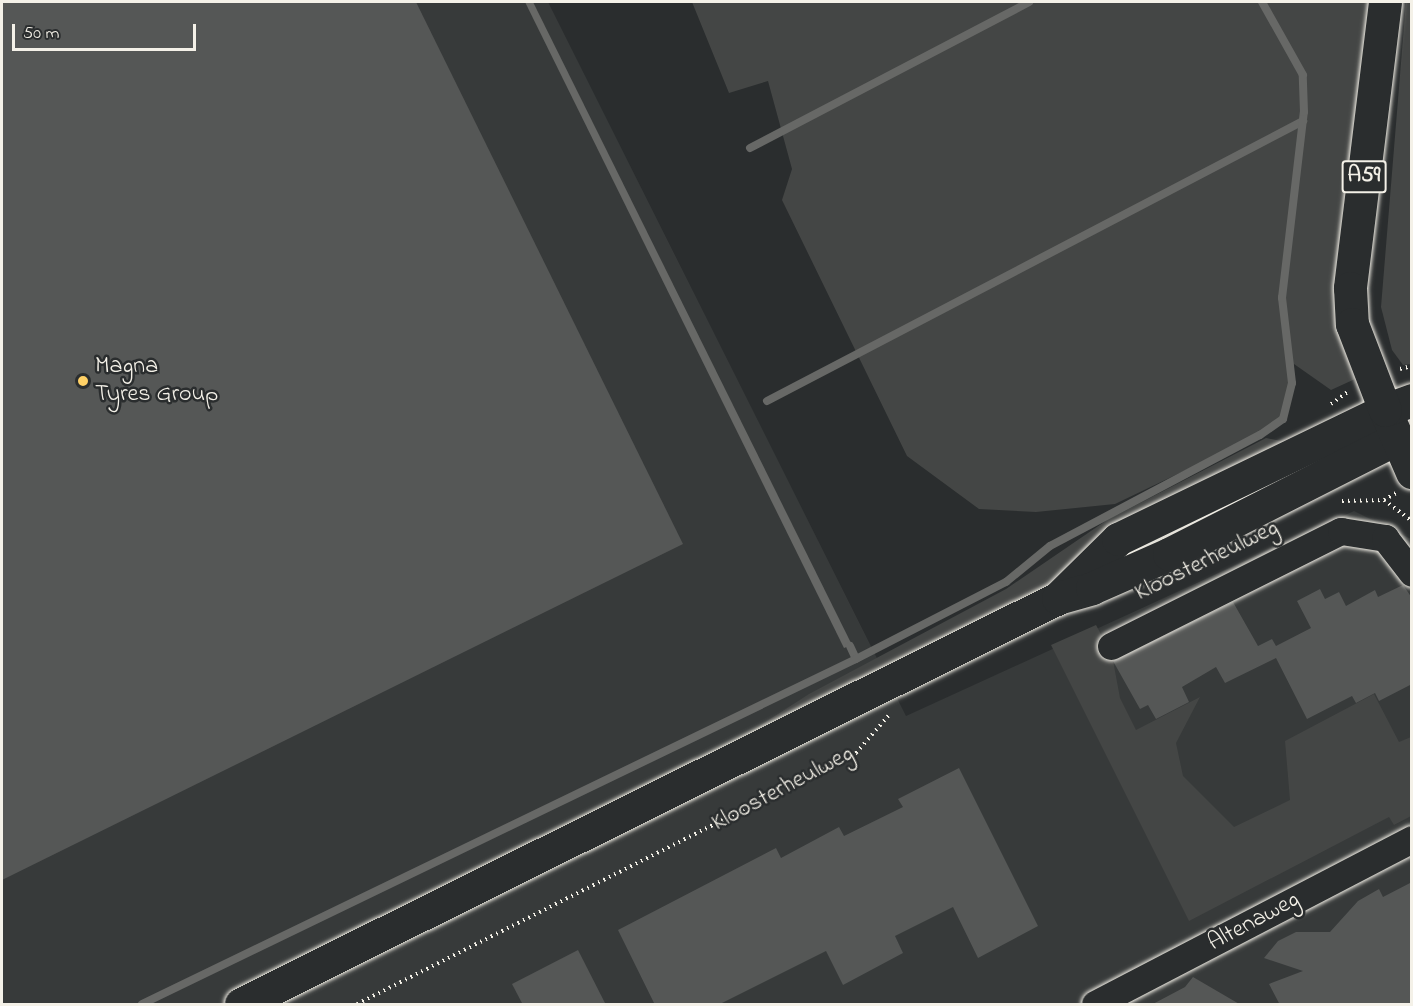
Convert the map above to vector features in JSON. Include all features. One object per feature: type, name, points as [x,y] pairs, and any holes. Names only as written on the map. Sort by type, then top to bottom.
[{"type":"main road","name":"A59","points":[[1385,2],[1384,39],[1350,288],[1352,324],[1403,421]]},
{"type":"main road","points":[[1403,421],[1412,472]]},
{"type":"main road","name":"Kloosterheulweg","points":[[241,1005],[1058,598],[1118,539],[1403,421]]},
{"type":"street","points":[[1111,646],[1341,531],[1384,538],[1412,573]]},
{"type":"street","name":"Altenaweg","points":[[1095,1005],[1412,839]]},
{"type":"path","points":[[1334,502],[1365,497],[1384,500],[1412,521]]},
{"type":"path","name":"Kloosterheulweg","points":[[357,1005],[856,753],[898,705]]},
{"type":"shaded area","points":[[2,2],[548,2],[906,716],[1354,511],[1411,539],[1411,1004],[2,1004]]},
{"type":"shaded area","points":[[525,2],[533,2],[852,645],[844,648]]},
{"type":"shaded area","points":[[692,2],[1369,2],[1335,274],[1339,336],[1355,379],[1331,390],[1294,364],[1286,422],[1115,504],[1036,512],[979,509],[907,456],[782,200],[792,169],[768,81],[729,93]]},
{"type":"shaded area","points":[[1406,2],[1412,2],[1412,364],[1403,365],[1392,350],[1381,307]]},
{"type":"shaded area","points":[[1266,438],[1291,443],[1035,600],[744,736],[809,694],[1006,589],[1107,520]]},
{"type":"shaded area","points":[[1096,625],[1112,655],[1120,698],[1136,730],[1200,697],[1176,743],[1183,776],[1234,827],[1290,800],[1285,741],[1374,694],[1399,742],[1411,737],[1411,816],[1394,825],[1389,817],[1189,921],[1051,645]]},
{"type":"building","points":[[2,2],[416,2],[683,544],[2,880]]},
{"type":"building","points":[[1403,585],[1412,598],[1412,684],[1379,701],[1375,693],[1356,703],[1352,696],[1307,719],[1276,658],[1225,683],[1216,667],[1182,687],[1189,702],[1156,719],[1148,705],[1140,709],[1113,661],[1233,602],[1258,646],[1272,639],[1276,646],[1311,628],[1297,601],[1320,589],[1325,599],[1339,592],[1346,606],[1375,590],[1378,597]]},
{"type":"building","points":[[959,768],[1038,926],[978,958],[953,907],[895,936],[903,953],[843,985],[826,951],[718,1005],[655,1005],[618,930],[776,848],[781,858],[839,827],[844,836],[903,807],[898,799]]},
{"type":"building","points":[[1412,882],[1412,1005],[1280,1005],[1269,984],[1303,971],[1264,958],[1278,941],[1296,932],[1330,932],[1358,901],[1379,889],[1383,897]]},
{"type":"building","points":[[578,950],[606,1005],[523,1005],[512,984]]},
{"type":"building","points":[[1193,977],[1241,1005],[1151,1005],[1185,987]]},
{"type":"waterway","points":[[750,148],[1029,2]]},
{"type":"waterway","points":[[142,1004],[856,659],[1006,582],[1050,546],[1260,435],[1283,419],[1292,383],[1282,298],[1304,112],[1303,75],[1262,2]]},
{"type":"waterway","points":[[767,401],[1303,121]]},
{"type":"waterway","points":[[850,646],[856,659]]},
{"type":"place","name":"Magna Tyres Group","points":[[83,381]]}]
